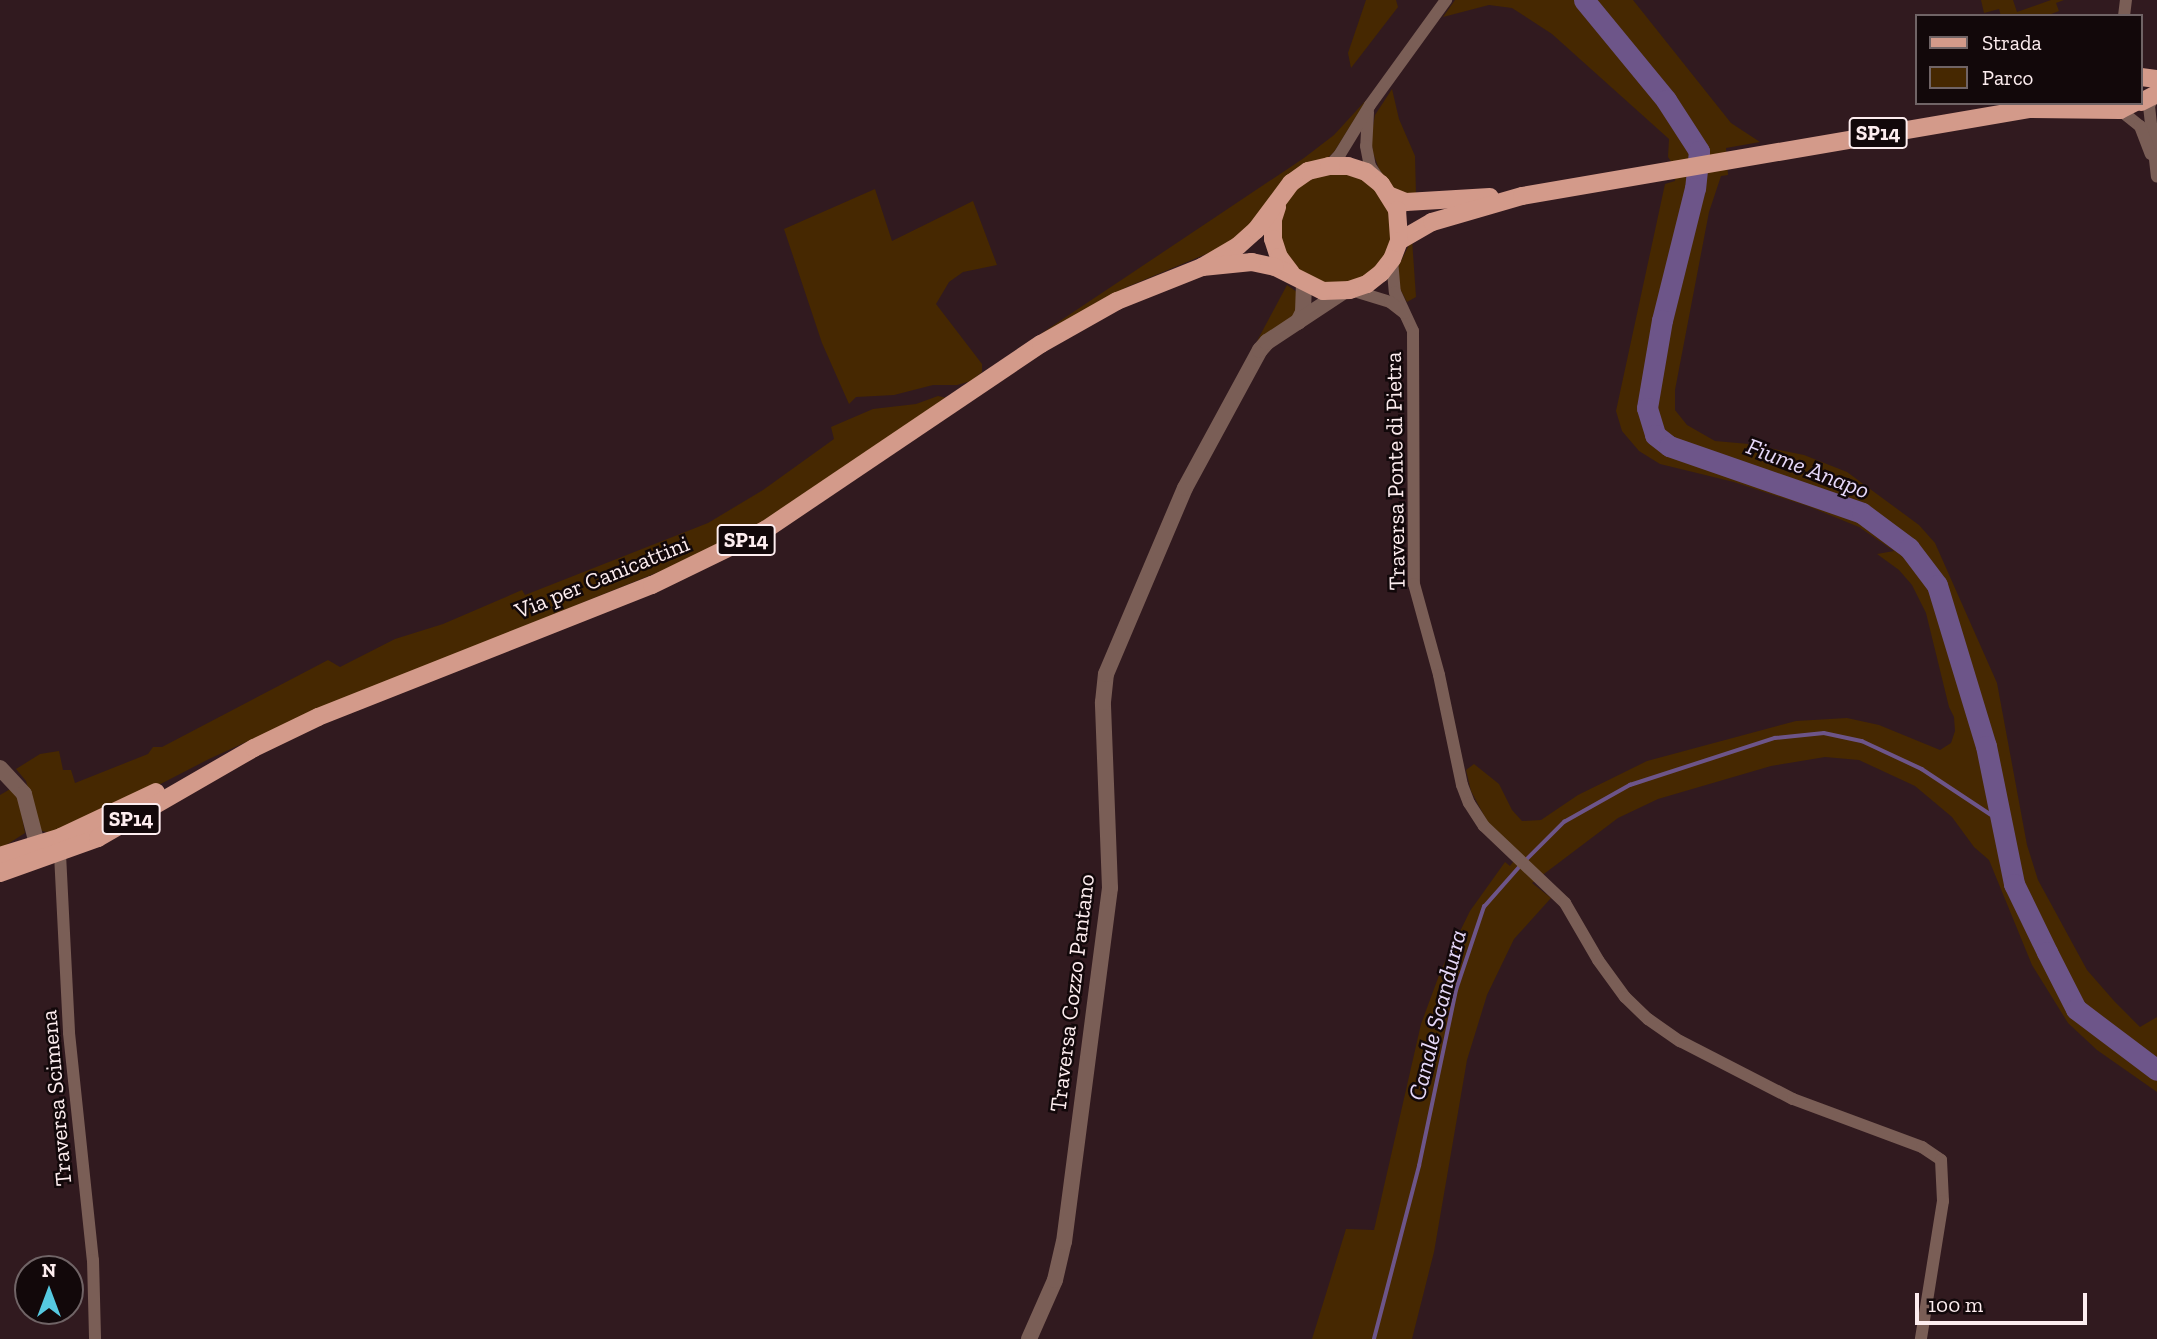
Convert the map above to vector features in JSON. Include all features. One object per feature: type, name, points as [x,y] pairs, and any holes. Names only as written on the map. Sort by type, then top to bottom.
[{"type":"main road","name":"SP14","points":[[1522,196],[2038,106]]},
{"type":"main road","points":[[1202,267],[1238,246],[1256,230],[1292,183],[1308,171],[1329,166],[1348,166],[1366,172],[1386,190],[1406,202],[1522,196]]},
{"type":"main road","points":[[1202,267],[1252,262],[1297,278],[1323,291],[1347,291],[1381,274],[1392,259],[1399,241],[1399,218],[1386,190]]},
{"type":"main road","points":[[1399,241],[1432,222],[1522,196]]},
{"type":"main road","points":[[1279,200],[1273,219],[1273,239],[1279,257],[1297,278]]},
{"type":"main road","name":"Via per Canicattini","points":[[0,870],[60,854],[98,838],[254,748],[318,717],[652,585],[711,559],[765,530],[810,501],[1041,344],[1117,301],[1202,267]]},
{"type":"main road","name":"Via per Canicattini","points":[[0,856],[61,837],[207,766],[254,748]]},
{"type":"street","points":[[1329,166],[1446,0]]},
{"type":"street","points":[[1370,105],[1365,123],[1366,146],[1370,166],[1386,190]]},
{"type":"street","points":[[2138,105],[2140,126],[2156,170]]},
{"type":"street","points":[[2138,105],[2156,170]]},
{"type":"street","name":"Traversa Ponte di Pietra","points":[[1392,259],[1392,280],[1413,331],[1414,584],[1439,675],[1462,785],[1484,826],[1565,903],[1598,960],[1625,997],[1659,1026],[1680,1041],[1793,1099],[1922,1147],[1941,1160],[1942,1201],[1921,1339]]},
{"type":"street","points":[[1297,278],[1303,312],[1298,322]]},
{"type":"street","points":[[1347,291],[1390,302],[1405,313]]},
{"type":"street","name":"Traversa Cozzo Pantano","points":[[1029,1339],[1055,1280],[1064,1242],[1110,888],[1103,702],[1106,674],[1185,488],[1260,351],[1298,322],[1347,291]]},
{"type":"street","points":[[0,768],[24,794],[37,844],[34,853],[25,860],[0,870]]},
{"type":"street","points":[[37,844],[60,854],[63,846],[135,803]]},
{"type":"street","name":"Traversa Scimena","points":[[60,854],[69,1033],[93,1260],[94,1339]]},
{"type":"green space","points":[[1366,0],[1396,0],[1398,7],[1351,68],[1348,53]]},
{"type":"green space","points":[[1455,0],[1633,0],[1731,123],[1760,142],[1726,148],[1728,175],[1721,176],[1709,212],[1675,390],[1675,410],[1687,425],[1715,441],[1749,444],[1804,455],[1847,472],[1919,525],[1935,543],[1997,683],[2027,845],[2038,880],[2087,970],[2140,1027],[2157,1017],[2157,1092],[2097,1050],[2068,1023],[2032,965],[1989,860],[1974,847],[1952,817],[1915,786],[1859,760],[1825,757],[1771,766],[1658,799],[1618,818],[1532,883],[1551,898],[1514,939],[1487,995],[1467,1060],[1434,1252],[1412,1339],[1312,1339],[1346,1229],[1374,1230],[1421,1024],[1441,970],[1470,911],[1505,862],[1510,866],[1519,854],[1487,821],[1471,791],[1466,770],[1474,764],[1499,784],[1512,810],[1522,821],[1541,820],[1578,795],[1647,761],[1796,721],[1847,718],[1879,725],[1940,750],[1951,743],[1955,731],[1954,717],[1949,707],[1926,613],[1912,585],[1899,570],[1877,554],[1894,551],[1859,527],[1810,507],[1734,482],[1660,464],[1639,451],[1622,431],[1616,411],[1665,184],[1675,181],[1676,169],[1668,157],[1669,139],[1552,34],[1512,8],[1489,5],[1443,17]]},
{"type":"green space","points":[[1981,0],[2013,0],[2017,12],[2051,0],[2064,0],[2056,3],[2059,11],[2051,14],[2000,14],[1999,9],[1984,13]]},
{"type":"green space","points":[[1392,89],[1399,119],[1415,156],[1416,195],[1409,197],[1392,187],[1381,174],[1373,153],[1371,137],[1375,115]]},
{"type":"green space","points":[[1367,99],[1334,152],[1257,222],[1223,247],[1127,287],[1039,335],[1304,158],[1334,135]]},
{"type":"green space","points":[[1336,171],[1358,176],[1376,188],[1388,206],[1393,228],[1388,250],[1376,268],[1358,280],[1336,285],[1314,280],[1296,268],[1284,250],[1279,228],[1284,206],[1296,188],[1314,176]]},
{"type":"green space","points":[[875,189],[892,241],[973,201],[997,265],[963,272],[949,282],[936,304],[982,364],[982,372],[971,381],[957,385],[933,385],[894,395],[856,397],[849,404],[822,343],[784,229]]},
{"type":"green space","points":[[1412,239],[1416,297],[1407,302],[1399,287],[1397,269]]},
{"type":"green space","points":[[1287,285],[1297,292],[1299,306],[1293,317],[1257,341]]},
{"type":"green space","points":[[938,396],[947,398],[763,521],[703,554],[314,711],[209,759],[116,807],[52,833],[42,831],[38,823],[26,781],[16,769],[40,754],[59,751],[63,770],[71,770],[75,783],[148,754],[153,747],[162,747],[328,660],[340,667],[395,639],[443,624],[522,590],[525,595],[708,523],[763,490],[834,439],[831,427],[873,409],[916,404]]},
{"type":"green space","points":[[12,788],[18,796],[25,833],[0,849],[0,795]]},
{"type":"waterway","name":"Fiume Anapo","points":[[1584,0],[1666,100],[1699,151],[1695,188],[1662,320],[1647,408],[1655,435],[1669,446],[1862,513],[1909,548],[1937,585],[1986,746],[2014,884],[2076,1009],[2157,1070]]},
{"type":"waterway","name":"Canale Scandurra","points":[[1526,860],[1564,822],[1630,785],[1775,738],[1824,733],[1862,741],[1922,769],[1999,820]]},
{"type":"waterway","name":"Canale Scandurra","points":[[1374,1339],[1419,1166],[1456,990],[1484,907],[1521,865]]}]
